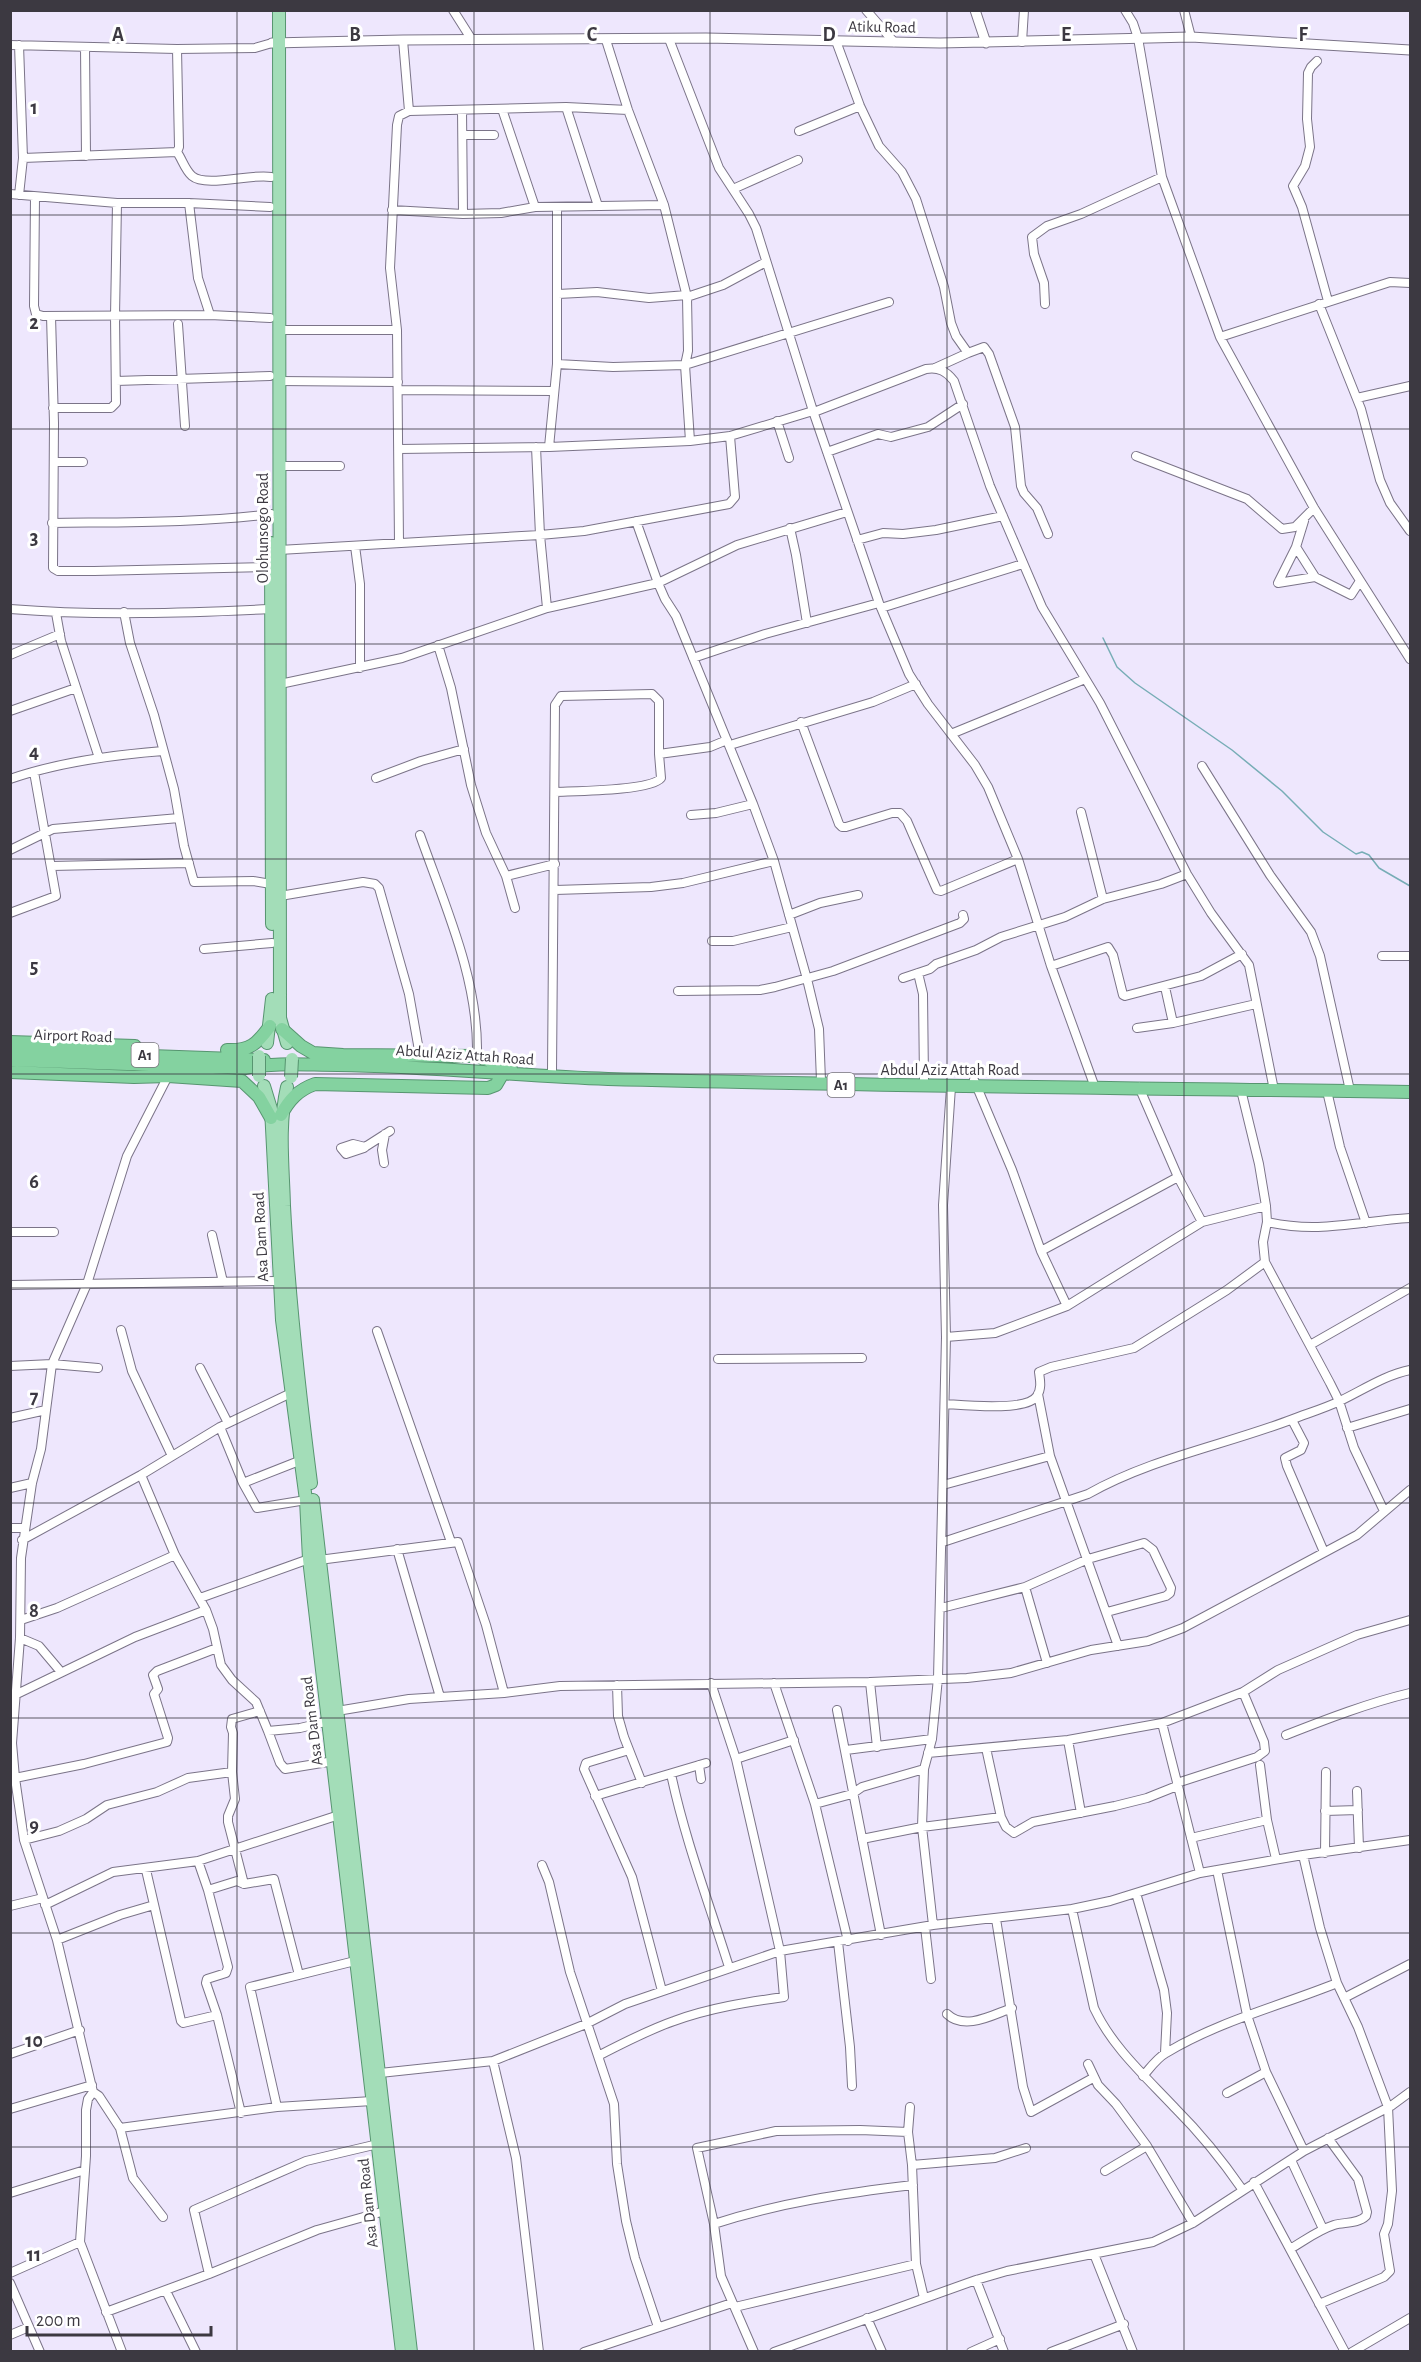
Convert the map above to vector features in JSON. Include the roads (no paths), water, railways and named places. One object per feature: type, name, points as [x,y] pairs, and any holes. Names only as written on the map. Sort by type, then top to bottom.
[{"type":"highway","points":[[244,1050],[276,1028],[313,1053]]},
{"type":"highway","points":[[10,1042],[262,1050]]},
{"type":"highway","name":"Airport Road","points":[[10,1051],[284,1056]]},
{"type":"highway","points":[[284,1056],[313,1053],[477,1056],[507,1071],[496,1085],[488,1088],[290,1082]]},
{"type":"highway","name":"Abdul Aziz Attah Road","points":[[284,1056],[507,1071],[821,1081],[924,1080],[1241,1090],[1410,1092]]},
{"type":"highway","name":"Airport Road","points":[[10,1060],[245,1068],[284,1056]]},
{"type":"highway","name":"Abdul Aziz Attah Road","points":[[507,1071],[537,1077],[951,1087],[975,1083],[1093,1082],[1139,1086],[1410,1087]]},
{"type":"highway","points":[[10,1072],[261,1081]]},
{"type":"highway","points":[[242,1081],[260,1097],[276,1117],[297,1092],[315,1084]]},
{"type":"main road","name":"Olohunsogo Road","points":[[261,1081],[262,1050],[276,1028],[280,896],[270,609],[275,379],[279,330],[276,42],[271,10]]},
{"type":"main road","name":"Olohunsogo Road","points":[[279,10],[270,207],[270,318],[279,466],[280,684],[271,884],[273,995],[276,1028],[284,1056]]},
{"type":"main road","points":[[262,1050],[277,1040],[284,1056]]},
{"type":"main road","name":"Asa Dam Road","points":[[284,1056],[290,1082],[276,1117],[279,1281],[299,1461],[310,1516]]},
{"type":"main road","points":[[261,1081],[277,1091],[290,1082]]},
{"type":"main road","name":"Asa Dam Road","points":[[261,1081],[276,1117],[290,1302],[339,1815],[356,1961],[380,2073],[411,2352]]},
{"type":"main road","name":"Asa Dam Road","points":[[314,1559],[337,1711],[368,2017],[372,2101],[402,2352]]},
{"type":"street","points":[[453,10],[472,40]]},
{"type":"street","points":[[866,10],[894,42]]},
{"type":"street","points":[[975,10],[986,43]]},
{"type":"street","points":[[1022,42],[1024,10]]},
{"type":"street","points":[[1125,10],[1138,38],[1162,177],[1220,337],[1314,508],[1410,659]]},
{"type":"street","points":[[1184,10],[1191,37]]},
{"type":"street","name":"Atiku Road","points":[[276,42],[702,39],[986,43],[1191,37],[1410,50]]},
{"type":"street","points":[[669,39],[719,168],[752,221],[827,452],[880,605],[909,674],[982,775],[1018,859],[1051,966],[1093,1082]]},
{"type":"street","points":[[403,40],[409,111]]},
{"type":"street","points":[[606,40],[628,110],[664,205],[687,296],[686,365],[690,441]]},
{"type":"street","points":[[836,41],[860,106],[879,146],[902,172],[916,198],[940,276],[951,323],[956,336],[968,353]]},
{"type":"street","points":[[20,195],[23,158],[15,45],[177,49],[255,48],[276,42]]},
{"type":"street","points":[[85,47],[86,156]]},
{"type":"street","points":[[177,49],[179,147],[177,152],[189,173],[200,180],[271,177]]},
{"type":"street","points":[[1317,61],[1308,73],[1307,119],[1310,147],[1303,172],[1293,186],[1302,207],[1328,301]]},
{"type":"street","points":[[799,131],[860,106]]},
{"type":"street","points":[[399,543],[397,330],[390,268],[399,116],[409,111],[566,107],[628,110]]},
{"type":"street","points":[[566,107],[598,206]]},
{"type":"street","points":[[502,109],[535,207]]},
{"type":"street","points":[[462,110],[463,214]]},
{"type":"street","points":[[463,135],[494,135]]},
{"type":"street","points":[[23,158],[177,152]]},
{"type":"street","points":[[733,189],[798,160]]},
{"type":"street","points":[[1045,304],[1044,283],[1034,254],[1032,237],[1047,226],[1081,214],[1162,177]]},
{"type":"street","points":[[10,194],[117,203],[189,203],[270,207]]},
{"type":"street","points":[[35,197],[34,306],[36,314],[51,316],[210,315],[270,318]]},
{"type":"street","points":[[53,408],[111,408],[116,403],[117,203]]},
{"type":"street","points":[[189,203],[198,278],[210,315]]},
{"type":"street","points":[[393,210],[463,214],[501,213],[535,207],[664,205]]},
{"type":"street","points":[[549,447],[557,364],[557,207]]},
{"type":"street","points":[[558,294],[597,292],[649,298],[687,296],[723,285],[766,262]]},
{"type":"street","points":[[1220,337],[1390,282],[1410,283]]},
{"type":"street","points":[[557,364],[613,367],[686,365],[889,302]]},
{"type":"street","points":[[1319,304],[1357,398],[1380,480],[1390,503],[1410,531]]},
{"type":"street","points":[[51,316],[54,462],[53,568],[58,571],[186,568],[227,570],[270,567]]},
{"type":"street","points":[[178,324],[185,426]]},
{"type":"street","points":[[279,330],[397,330]]},
{"type":"street","points":[[399,449],[549,447],[690,441],[730,436],[814,412],[926,369],[935,368],[980,348],[987,349],[1015,427],[1021,486],[1024,494],[1035,503],[1048,534]]},
{"type":"street","points":[[935,368],[943,370],[954,381],[990,486],[1053,627],[1123,747],[1187,874],[1211,913],[1242,954],[1251,971],[1273,1085]]},
{"type":"street","points":[[116,381],[275,379],[554,391]]},
{"type":"street","points":[[1357,398],[1410,386]]},
{"type":"street","points":[[827,452],[878,434],[891,437],[928,427],[963,404]]},
{"type":"street","points":[[777,421],[789,458]]},
{"type":"street","points":[[279,550],[584,531],[718,506],[733,501],[735,479],[730,436]]},
{"type":"street","points":[[536,447],[540,535],[547,608]]},
{"type":"street","points":[[1136,456],[1247,499],[1282,529],[1295,527],[1314,508]]},
{"type":"street","points":[[54,462],[83,462]]},
{"type":"street","points":[[279,466],[340,466]]},
{"type":"street","points":[[280,684],[402,658],[547,608],[658,583],[737,545],[847,512]]},
{"type":"street","points":[[52,523],[231,519],[271,514]]},
{"type":"street","points":[[857,540],[883,533],[903,534],[936,530],[1003,516]]},
{"type":"street","points":[[1304,520],[1296,547],[1278,583],[1315,577]]},
{"type":"street","points":[[636,521],[658,583],[676,616],[774,861],[819,1029],[821,1081]]},
{"type":"street","points":[[790,528],[807,623]]},
{"type":"street","points":[[355,546],[360,584],[360,668]]},
{"type":"street","points":[[1296,547],[1315,577],[1351,595],[1360,581]]},
{"type":"street","points":[[693,658],[765,634],[880,605],[1023,564]]},
{"type":"street","points":[[10,609],[56,613],[270,609]]},
{"type":"street","points":[[124,612],[130,643],[148,691],[174,789],[178,818],[194,882],[253,880],[271,884]]},
{"type":"street","points":[[56,613],[76,688],[99,758]]},
{"type":"street","points":[[10,655],[60,634]]},
{"type":"street","points":[[438,645],[451,688],[471,785],[486,833],[506,876],[515,908]]},
{"type":"street","points":[[951,734],[1085,679]]},
{"type":"street","points":[[659,754],[728,743],[833,715],[873,702],[916,684]]},
{"type":"street","points":[[10,711],[76,688]]},
{"type":"street","points":[[552,1071],[555,705],[561,696],[652,694],[657,697],[659,701],[661,778],[653,784],[555,792]]},
{"type":"street","points":[[801,722],[839,824],[846,827],[892,813],[900,813],[907,820],[937,890],[941,891],[1018,859]]},
{"type":"street","points":[[376,778],[421,761],[464,749]]},
{"type":"street","points":[[10,779],[99,758],[163,751]]},
{"type":"street","points":[[1202,766],[1270,875],[1311,932],[1320,956],[1349,1086]]},
{"type":"street","points":[[10,913],[56,896],[34,772]]},
{"type":"street","points":[[691,815],[716,813],[753,804]]},
{"type":"street","points":[[1081,812],[1103,900]]},
{"type":"street","points":[[10,850],[45,831],[178,818]]},
{"type":"street","points":[[420,835],[469,980],[476,1017],[477,1056]]},
{"type":"street","points":[[555,890],[651,887],[683,883],[774,861]]},
{"type":"street","points":[[52,866],[189,863]]},
{"type":"street","points":[[506,876],[555,864]]},
{"type":"street","points":[[903,978],[1038,925],[1065,917],[1103,900],[1161,884],[1187,874]]},
{"type":"street","points":[[280,896],[363,882],[375,884],[379,888],[408,994],[420,1056]]},
{"type":"street","points":[[789,915],[820,903],[858,895]]},
{"type":"street","points":[[678,991],[760,990],[807,979],[960,923],[964,919],[963,915]]},
{"type":"street","points":[[712,941],[733,941],[792,927]]},
{"type":"street","points":[[204,949],[272,943]]},
{"type":"street","points":[[1051,966],[1108,947],[1113,955],[1123,995],[1165,987],[1201,976],[1242,954]]},
{"type":"street","points":[[1382,956],[1410,956]]},
{"type":"street","points":[[918,973],[923,994],[924,1080]]},
{"type":"street","points":[[1165,987],[1173,1023]]},
{"type":"street","points":[[1137,1028],[1173,1023],[1256,1004]]},
{"type":"street","points":[[164,2217],[133,2178],[120,2128],[93,2089],[57,1940],[24,1840],[14,1791],[12,1743],[17,1694],[15,1664],[21,1620],[22,1540],[32,1483],[41,1449],[52,1364],[87,1284],[127,1156],[168,1076]]},
{"type":"street","points":[[975,1083],[1016,1178],[1041,1251],[1067,1306]]},
{"type":"street","points":[[1139,1086],[1178,1178],[1202,1222]]},
{"type":"street","points":[[931,1979],[922,1827],[924,1769],[932,1739],[938,1678],[941,1608],[946,1337],[943,1205],[951,1087]]},
{"type":"street","points":[[1241,1090],[1259,1164],[1266,1206],[1267,1222],[1263,1242],[1265,1262],[1339,1401],[1354,1448],[1384,1511]]},
{"type":"street","points":[[1328,1091],[1340,1147],[1366,1223]]},
{"type":"street","points":[[365,1147],[387,1133],[382,1150],[384,1164]]},
{"type":"street","points":[[1041,1251],[1178,1178]]},
{"type":"street","points":[[946,1337],[995,1333],[1067,1306],[1202,1222],[1266,1206]]},
{"type":"street","points":[[1267,1222],[1311,1228],[1344,1227],[1410,1218]]},
{"type":"street","points":[[10,1232],[54,1232]]},
{"type":"street","points":[[212,1235],[223,1282]]},
{"type":"street","points":[[945,1404],[1005,1407],[1034,1400],[1041,1385],[1039,1372],[1051,1367],[1134,1348],[1227,1290],[1265,1262]]},
{"type":"street","points":[[10,1285],[279,1281]]},
{"type":"street","points":[[1310,1345],[1410,1288]]},
{"type":"street","points":[[121,1330],[132,1371],[172,1456]]},
{"type":"street","points":[[377,1330],[451,1542]]},
{"type":"street","points":[[718,1359],[862,1358]]},
{"type":"street","points":[[10,1366],[52,1364],[98,1368]]},
{"type":"street","points":[[200,1368],[224,1425],[243,1483],[257,1508],[306,1500]]},
{"type":"street","points":[[942,1542],[1088,1494],[1108,1482],[1144,1467],[1292,1420],[1339,1401],[1390,1376],[1410,1370]]},
{"type":"street","points":[[22,1540],[141,1475],[224,1425],[291,1393]]},
{"type":"street","points":[[1038,1394],[1050,1456],[1118,1646]]},
{"type":"street","points":[[1347,1428],[1410,1409]]},
{"type":"street","points":[[10,1418],[46,1410]]},
{"type":"street","points":[[1292,1420],[1304,1443],[1301,1450],[1285,1458],[1324,1552]]},
{"type":"street","points":[[943,1485],[1050,1456]]},
{"type":"street","points":[[243,1483],[299,1461]]},
{"type":"street","points":[[141,1475],[175,1555],[206,1610],[221,1665],[227,1675],[253,1698],[280,1764],[285,1769],[334,1761]]},
{"type":"street","points":[[10,1488],[32,1483]]},
{"type":"street","points":[[337,1711],[409,1699],[504,1693],[560,1686],[870,1682],[967,1678],[1011,1673],[1091,1650],[1148,1641],[1183,1628],[1357,1535],[1410,1490]]},
{"type":"street","points":[[10,1528],[24,1527]]},
{"type":"street","points":[[200,1598],[314,1559],[455,1541],[460,1544],[486,1625],[504,1693]]},
{"type":"street","points":[[941,1608],[1025,1587],[1088,1559],[1144,1543],[1153,1550],[1171,1588],[1170,1593],[1107,1612]]},
{"type":"street","points":[[397,1549],[440,1697]]},
{"type":"street","points":[[21,1620],[57,1608],[175,1555]]},
{"type":"street","points":[[10,1562],[21,1558]]},
{"type":"street","points":[[1025,1587],[1047,1663]]},
{"type":"street","points":[[17,1694],[135,1637],[206,1610]]},
{"type":"street","points":[[928,1753],[1068,1740],[1162,1723],[1243,1692],[1278,1670],[1358,1635],[1410,1620]]},
{"type":"street","points":[[20,1638],[39,1646],[61,1672]]},
{"type":"street","points":[[15,1778],[165,1744],[168,1737],[154,1694],[158,1689],[153,1675],[157,1671],[217,1648]]},
{"type":"street","points":[[870,1682],[878,1747]]},
{"type":"street","points":[[598,2056],[677,2019],[745,2003],[784,1997],[780,1951],[736,1759],[711,1683]]},
{"type":"street","points":[[774,1683],[815,1804],[848,1941]]},
{"type":"street","points":[[617,1685],[618,1716],[642,1783]]},
{"type":"street","points":[[986,1748],[1001,1817],[1006,1827],[1014,1833],[1033,1822],[1147,1798],[1257,1757],[1265,1751],[1264,1742],[1243,1692]]},
{"type":"street","points":[[1286,1735],[1383,1699],[1410,1693]]},
{"type":"street","points":[[837,1710],[880,1935]]},
{"type":"street","points":[[244,1884],[234,1850],[228,1816],[235,1799],[232,1772],[232,1719],[260,1711]]},
{"type":"street","points":[[268,1731],[300,1728],[329,1721]]},
{"type":"street","points":[[1162,1723],[1200,1873]]},
{"type":"street","points":[[846,1750],[932,1739]]},
{"type":"street","points":[[736,1759],[794,1740]]},
{"type":"street","points":[[1068,1740],[1080,1813]]},
{"type":"street","points":[[629,1750],[586,1763],[584,1766],[595,1797],[632,1877],[662,1991]]},
{"type":"street","points":[[595,1797],[702,1764],[702,1779]]},
{"type":"street","points":[[1260,1765],[1267,1820],[1276,1859]]},
{"type":"street","points":[[815,1804],[852,1794],[862,1787],[924,1769]]},
{"type":"street","points":[[24,1840],[58,1832],[86,1819],[107,1804],[158,1792],[188,1778],[232,1772]]},
{"type":"street","points":[[1324,1853],[1326,1772]]},
{"type":"street","points":[[670,1774],[681,1818],[729,1967]]},
{"type":"street","points":[[1357,1791],[1359,1848]]},
{"type":"street","points":[[1325,1811],[1358,1810]]},
{"type":"street","points":[[10,1906],[44,1901],[113,1872],[146,1870],[198,1861],[339,1815]]},
{"type":"street","points":[[862,1839],[922,1827],[1001,1817]]},
{"type":"street","points":[[1191,1838],[1267,1820]]},
{"type":"street","points":[[380,2073],[493,2061],[586,2024],[625,2004],[780,1951],[929,1926],[1072,1910],[1200,1873],[1276,1859],[1410,1840]]},
{"type":"street","points":[[1303,1855],[1320,1928],[1337,1983],[1358,2027],[1388,2107],[1390,2129],[1392,2191],[1384,2234],[1390,2271],[1384,2277],[1320,2304]]},
{"type":"street","points":[[198,1861],[228,1967],[226,1973],[205,1980],[217,2015],[241,2113]]},
{"type":"street","points":[[542,1865],[549,1881],[570,1972],[614,2104],[617,2164],[626,2221],[635,2258],[658,2327]]},
{"type":"street","points":[[146,1870],[181,2021],[183,2023],[217,2015]]},
{"type":"street","points":[[1217,1870],[1247,2014],[1266,2072],[1304,2151]]},
{"type":"street","points":[[208,1890],[237,1881],[244,1884],[274,1879],[299,1975]]},
{"type":"street","points":[[1136,1893],[1164,1990],[1167,2013],[1165,2053]]},
{"type":"street","points":[[57,1940],[120,1915],[154,1905]]},
{"type":"street","points":[[1072,1910],[1094,2008],[1101,2023],[1143,2076],[1214,2149],[1242,2189]]},
{"type":"street","points":[[996,1919],[1023,2087],[1031,2112],[1094,2078]]},
{"type":"street","points":[[838,1942],[852,2086]]},
{"type":"street","points":[[277,2107],[250,1987],[356,1961]]},
{"type":"street","points":[[1344,1998],[1410,1964]]},
{"type":"street","points":[[1143,2076],[1165,2053],[1247,2014],[1285,2004],[1337,1983]]},
{"type":"street","points":[[947,2014],[951,2018],[965,2022],[1012,2008]]},
{"type":"street","points":[[10,2054],[80,2030]]},
{"type":"street","points":[[493,2061],[516,2158],[539,2352]]},
{"type":"street","points":[[1088,2064],[1094,2078],[1147,2146],[1193,2223]]},
{"type":"street","points":[[1227,2093],[1266,2072]]},
{"type":"street","points":[[10,2109],[93,2089]]},
{"type":"street","points":[[93,2089],[86,2110],[80,2242],[122,2352]]},
{"type":"street","points":[[774,2352],[1007,2271],[1153,2242],[1193,2223],[1242,2189],[1304,2151],[1388,2107],[1410,2092]]},
{"type":"street","points":[[120,2128],[277,2107],[372,2101]]},
{"type":"street","points":[[910,2107],[908,2132],[912,2165],[916,2264],[924,2298]]},
{"type":"street","points":[[754,2352],[721,2276],[714,2224],[697,2148],[776,2131],[908,2132]]},
{"type":"street","points":[[1290,2249],[1323,2229],[1364,2219],[1367,2212],[1358,2179],[1328,2138]]},
{"type":"street","points":[[209,2274],[194,2210],[306,2161],[378,2144]]},
{"type":"street","points":[[1105,2171],[1147,2146]]},
{"type":"street","points":[[912,2165],[995,2158],[1026,2148]]},
{"type":"street","points":[[1291,2160],[1323,2229]]},
{"type":"street","points":[[10,2193],[85,2170]]},
{"type":"street","points":[[1254,2182],[1345,2352]]},
{"type":"street","points":[[714,2224],[757,2210],[913,2185]]},
{"type":"street","points":[[106,2312],[166,2291],[317,2230],[385,2211]]},
{"type":"street","points":[[10,2272],[80,2242]]},
{"type":"street","points":[[1094,2254],[1124,2324],[1133,2352]]},
{"type":"street","points":[[584,2352],[734,2305],[916,2264]]},
{"type":"street","points":[[976,2280],[1004,2352]]},
{"type":"street","points":[[10,2283],[40,2352]]},
{"type":"street","points":[[166,2291],[196,2352]]},
{"type":"street","points":[[867,2318],[882,2352]]},
{"type":"street","points":[[1352,2352],[1410,2318]]},
{"type":"street","points":[[1051,2352],[1124,2324]]},
{"type":"street","points":[[10,2335],[29,2327]]},
{"type":"street","points":[[971,2352],[1000,2339]]},
{"type":"waterway","points":[[1103,638],[1117,667],[1135,683],[1232,750],[1282,791],[1323,832],[1356,854],[1362,852],[1369,855],[1379,868],[1410,886]]}]
